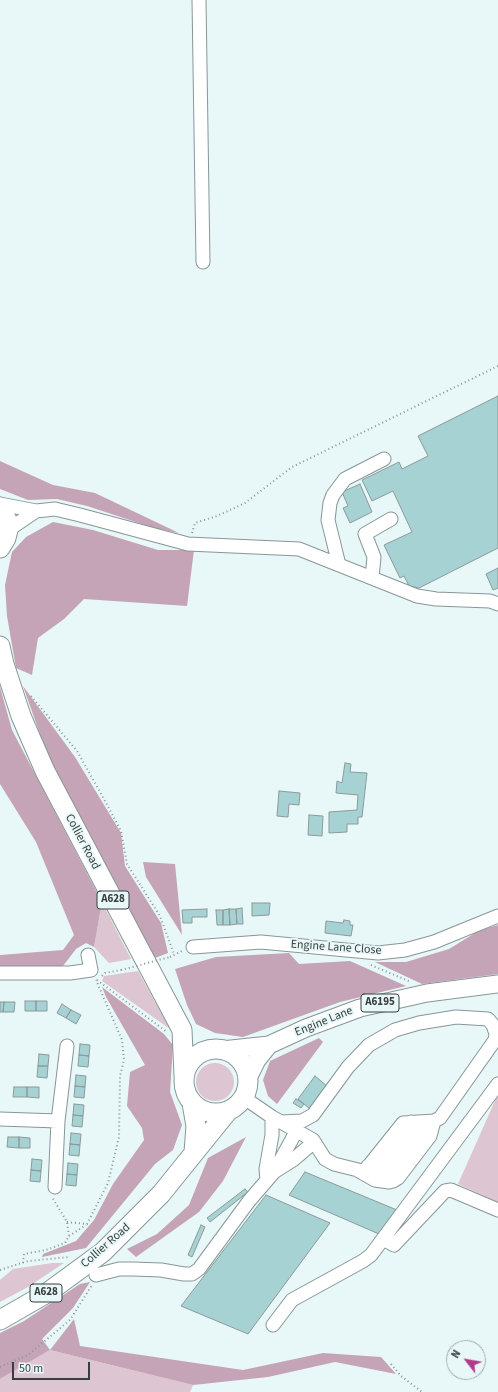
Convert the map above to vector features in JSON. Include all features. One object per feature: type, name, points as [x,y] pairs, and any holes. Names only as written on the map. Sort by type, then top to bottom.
[{"type":"highway","points":[[0,506],[7,520],[8,530],[6,538],[0,548]]},
{"type":"highway","name":"Collier Road","points":[[0,646],[4,664],[21,716],[45,771],[182,1038],[184,1076]]},
{"type":"highway","name":"Collier Road","points":[[182,1038],[219,1050]]},
{"type":"highway","points":[[184,1076],[192,1060],[207,1051],[219,1050]]},
{"type":"highway","name":"A628","points":[[219,1050],[236,1057],[246,1070],[248,1078]]},
{"type":"highway","name":"A628","points":[[184,1076],[185,1090],[192,1103],[196,1126],[194,1152]]},
{"type":"highway","points":[[244,1097],[248,1078]]},
{"type":"highway","name":"A628","points":[[228,1111],[237,1105],[244,1097]]},
{"type":"highway","points":[[192,1103],[199,1109],[209,1113],[228,1111]]},
{"type":"highway","name":"Collier Road","points":[[0,1320],[47,1292],[93,1268],[103,1252],[161,1194],[228,1111]]},
{"type":"main road","name":"Engine Lane","points":[[219,1050],[269,1046],[306,1028],[360,1008],[427,993],[498,984]]},
{"type":"main road","name":"Engine Lane","points":[[248,1078],[257,1060],[269,1046]]},
{"type":"street","points":[[199,0],[203,262]]},
{"type":"street","points":[[339,565],[328,520],[328,511],[333,495],[346,479],[384,459]]},
{"type":"street","points":[[0,506],[36,511],[55,509],[188,544],[299,549],[417,596],[436,599],[490,601],[498,604]]},
{"type":"street","points":[[8,530],[36,511]]},
{"type":"street","points":[[372,578],[374,556],[365,534],[391,519]]},
{"type":"street","name":"Engine Lane Close","points":[[193,947],[261,942],[378,953],[406,950],[434,942],[498,916]]},
{"type":"street","points":[[0,973],[70,973],[94,975],[88,955]]},
{"type":"street","points":[[93,1268],[133,1269],[192,1274],[199,1269],[283,1158],[295,1129],[302,1121],[313,1115],[348,1067],[369,1045],[395,1030],[419,1023],[446,1018],[488,1019],[493,1025],[497,1036],[444,1112],[423,1122],[403,1123],[396,1129],[364,1169]]},
{"type":"street","points":[[55,1187],[58,1121],[67,1046]]},
{"type":"street","points":[[273,1325],[292,1300],[363,1261],[371,1255],[498,1084]]},
{"type":"street","points":[[244,1097],[295,1129],[325,1158],[334,1164],[364,1169],[375,1180],[389,1182],[398,1178],[430,1136],[423,1122]]},
{"type":"street","points":[[0,1119],[58,1121]]},
{"type":"street","points":[[270,1176],[288,1146],[295,1129]]},
{"type":"street","points":[[270,1176],[266,1169],[272,1135],[295,1129]]},
{"type":"street","points":[[383,1239],[394,1245],[445,1191],[451,1190],[498,1210]]},
{"type":"path","points":[[188,544],[195,523],[217,516],[245,503],[292,467],[498,366]]},
{"type":"path","points":[[28,693],[77,751],[102,795],[122,831],[127,864],[160,916],[174,954]]},
{"type":"path","points":[[94,975],[121,970],[170,957],[193,947]]},
{"type":"path","points":[[356,951],[366,962],[420,986],[427,993]]},
{"type":"path","points":[[94,975],[172,1036],[177,1047],[182,1038]]},
{"type":"path","points":[[23,1263],[24,1254],[46,1250],[65,1243],[69,1236],[87,1224],[108,1183],[119,1137],[120,1076],[124,1060],[122,1040],[94,975]]},
{"type":"path","points":[[55,1187],[52,1198],[67,1222],[69,1236]]},
{"type":"path","points":[[67,1222],[87,1224]]},
{"type":"path","points":[[0,1270],[23,1263],[84,1256],[93,1268],[97,1277],[70,1320],[28,1355],[0,1367]]},
{"type":"path","points":[[391,1364],[401,1376],[422,1392]]},
{"type":"shaded area","points":[[0,461],[53,485],[95,493],[179,533],[154,528],[87,506],[57,499],[28,500],[0,489]]},
{"type":"shaded area","points":[[53,522],[93,530],[158,550],[194,550],[187,606],[84,599],[64,619],[38,638],[32,675],[16,668],[7,616],[5,585],[12,552],[26,537]]},
{"type":"shaded area","points":[[23,686],[75,757],[121,833],[125,866],[161,923],[168,953],[155,958],[107,871],[52,768]]},
{"type":"shaded area","points":[[0,687],[12,730],[102,902],[94,947],[86,943],[76,949],[63,966],[0,966],[0,955],[63,950],[74,935],[36,842],[0,784]]},
{"type":"shaded area","points":[[143,862],[175,864],[182,935],[146,877]]},
{"type":"shaded area","points":[[102,902],[131,959],[109,963],[94,947]]},
{"type":"shaded area","points":[[498,925],[498,974],[422,984],[375,962],[406,962],[449,949],[480,930]]},
{"type":"shaded area","points":[[289,953],[299,964],[350,961],[406,986],[340,1002],[243,1037],[215,1033],[196,1024],[187,1005],[175,969],[216,957]]},
{"type":"shaded area","points":[[138,971],[170,1029],[102,981],[104,976]]},
{"type":"shaded area","points":[[102,987],[164,1034],[173,1045],[170,1092],[182,1125],[173,1150],[155,1164],[86,1248],[42,1257],[43,1254],[76,1241],[94,1220],[113,1184],[144,1140],[142,1128],[127,1106],[130,1072],[145,1065],[106,997]]},
{"type":"shaded area","points":[[319,1038],[323,1042],[277,1104],[268,1096],[263,1080],[270,1061]]},
{"type":"shaded area","points":[[215,1063],[225,1066],[231,1072],[234,1082],[231,1092],[225,1098],[215,1101],[205,1098],[199,1092],[196,1082],[199,1072],[205,1066]]},
{"type":"shaded area","points":[[498,1094],[498,1202],[458,1184]]},
{"type":"shaded area","points":[[246,1137],[223,1181],[199,1212],[136,1257],[127,1249],[157,1234],[189,1205],[208,1158]]},
{"type":"shaded area","points":[[52,1263],[64,1263],[28,1287],[0,1302],[0,1280],[13,1269]]},
{"type":"shaded area","points":[[90,1282],[73,1308],[42,1339],[50,1350],[0,1379],[0,1333],[24,1321],[80,1284]]},
{"type":"shaded area","points":[[74,1319],[80,1346],[243,1370],[323,1353],[381,1357],[396,1374],[335,1362],[268,1377],[193,1385],[50,1350]]},
{"type":"shaded area","points":[[50,1350],[193,1385],[190,1392],[0,1392],[0,1379]]},
{"type":"building","points":[[498,396],[498,548],[419,588],[409,586],[404,576],[400,578],[384,545],[412,532],[393,491],[372,501],[362,480],[399,462],[402,469],[428,456],[418,436]]},
{"type":"building","points":[[360,484],[372,512],[350,523],[343,508],[348,506],[342,492]]},
{"type":"building","points":[[498,568],[498,588],[493,590],[486,574]]},
{"type":"building","points":[[345,763],[351,764],[350,772],[367,773],[362,817],[358,817],[358,824],[347,824],[347,832],[329,833],[329,812],[357,810],[358,795],[336,793],[337,781],[342,783]]},
{"type":"building","points":[[279,791],[300,793],[299,805],[289,804],[288,817],[277,816]]},
{"type":"building","points":[[309,815],[323,816],[322,836],[308,835]]},
{"type":"building","points":[[252,903],[270,903],[269,915],[252,916]]},
{"type":"building","points":[[242,908],[243,924],[237,924],[236,909]]},
{"type":"building","points":[[207,909],[207,917],[192,917],[192,923],[183,923],[182,910]]},
{"type":"building","points":[[229,909],[230,925],[223,925],[223,910]]},
{"type":"building","points":[[229,909],[236,909],[237,924],[230,925]]},
{"type":"building","points":[[216,910],[223,910],[223,925],[217,925]]},
{"type":"building","points":[[344,920],[350,921],[350,925],[353,925],[351,936],[325,933],[326,921],[343,923]]},
{"type":"building","points":[[25,1001],[36,1001],[36,1011],[25,1011]]},
{"type":"building","points":[[36,1001],[47,1001],[47,1011],[36,1011]]},
{"type":"building","points":[[0,1002],[4,1002],[3,1012],[0,1012]]},
{"type":"building","points":[[4,1002],[15,1002],[14,1012],[3,1012]]},
{"type":"building","points":[[62,1004],[71,1010],[66,1018],[57,1013]]},
{"type":"building","points":[[71,1010],[81,1015],[76,1024],[66,1018]]},
{"type":"building","points":[[80,1044],[90,1045],[89,1056],[79,1055]]},
{"type":"building","points":[[39,1054],[49,1055],[48,1066],[38,1066]]},
{"type":"building","points":[[79,1055],[89,1056],[88,1067],[78,1066]]},
{"type":"building","points":[[38,1066],[48,1066],[47,1078],[37,1077]]},
{"type":"building","points":[[76,1075],[86,1076],[85,1087],[75,1086]]},
{"type":"building","points":[[315,1076],[327,1086],[310,1109],[298,1099]]},
{"type":"building","points":[[75,1086],[85,1087],[84,1098],[74,1097]]},
{"type":"building","points":[[14,1087],[27,1087],[27,1097],[13,1097]]},
{"type":"building","points":[[27,1087],[39,1087],[39,1098],[27,1097]]},
{"type":"building","points":[[296,1099],[304,1104],[301,1108],[293,1103]]},
{"type":"building","points":[[74,1104],[84,1105],[83,1116],[73,1115]]},
{"type":"building","points":[[73,1115],[83,1116],[82,1127],[72,1126]]},
{"type":"building","points":[[71,1133],[81,1134],[80,1145],[70,1144]]},
{"type":"building","points":[[8,1137],[19,1137],[19,1148],[7,1147]]},
{"type":"building","points":[[19,1137],[30,1138],[30,1148],[19,1148]]},
{"type":"building","points":[[70,1144],[80,1145],[79,1156],[69,1155]]},
{"type":"building","points":[[32,1159],[42,1160],[41,1171],[31,1170]]},
{"type":"building","points":[[68,1163],[78,1164],[77,1175],[67,1174]]},
{"type":"building","points":[[31,1170],[41,1171],[40,1182],[30,1181]]},
{"type":"building","points":[[305,1172],[397,1210],[379,1234],[289,1195]]},
{"type":"building","points":[[67,1174],[77,1175],[76,1186],[66,1185]]},
{"type":"building","points":[[245,1189],[248,1192],[210,1222],[207,1218]]},
{"type":"building","points":[[266,1195],[330,1223],[248,1334],[181,1306]]},
{"type":"building","points":[[201,1225],[205,1227],[192,1257],[188,1255]]}]
